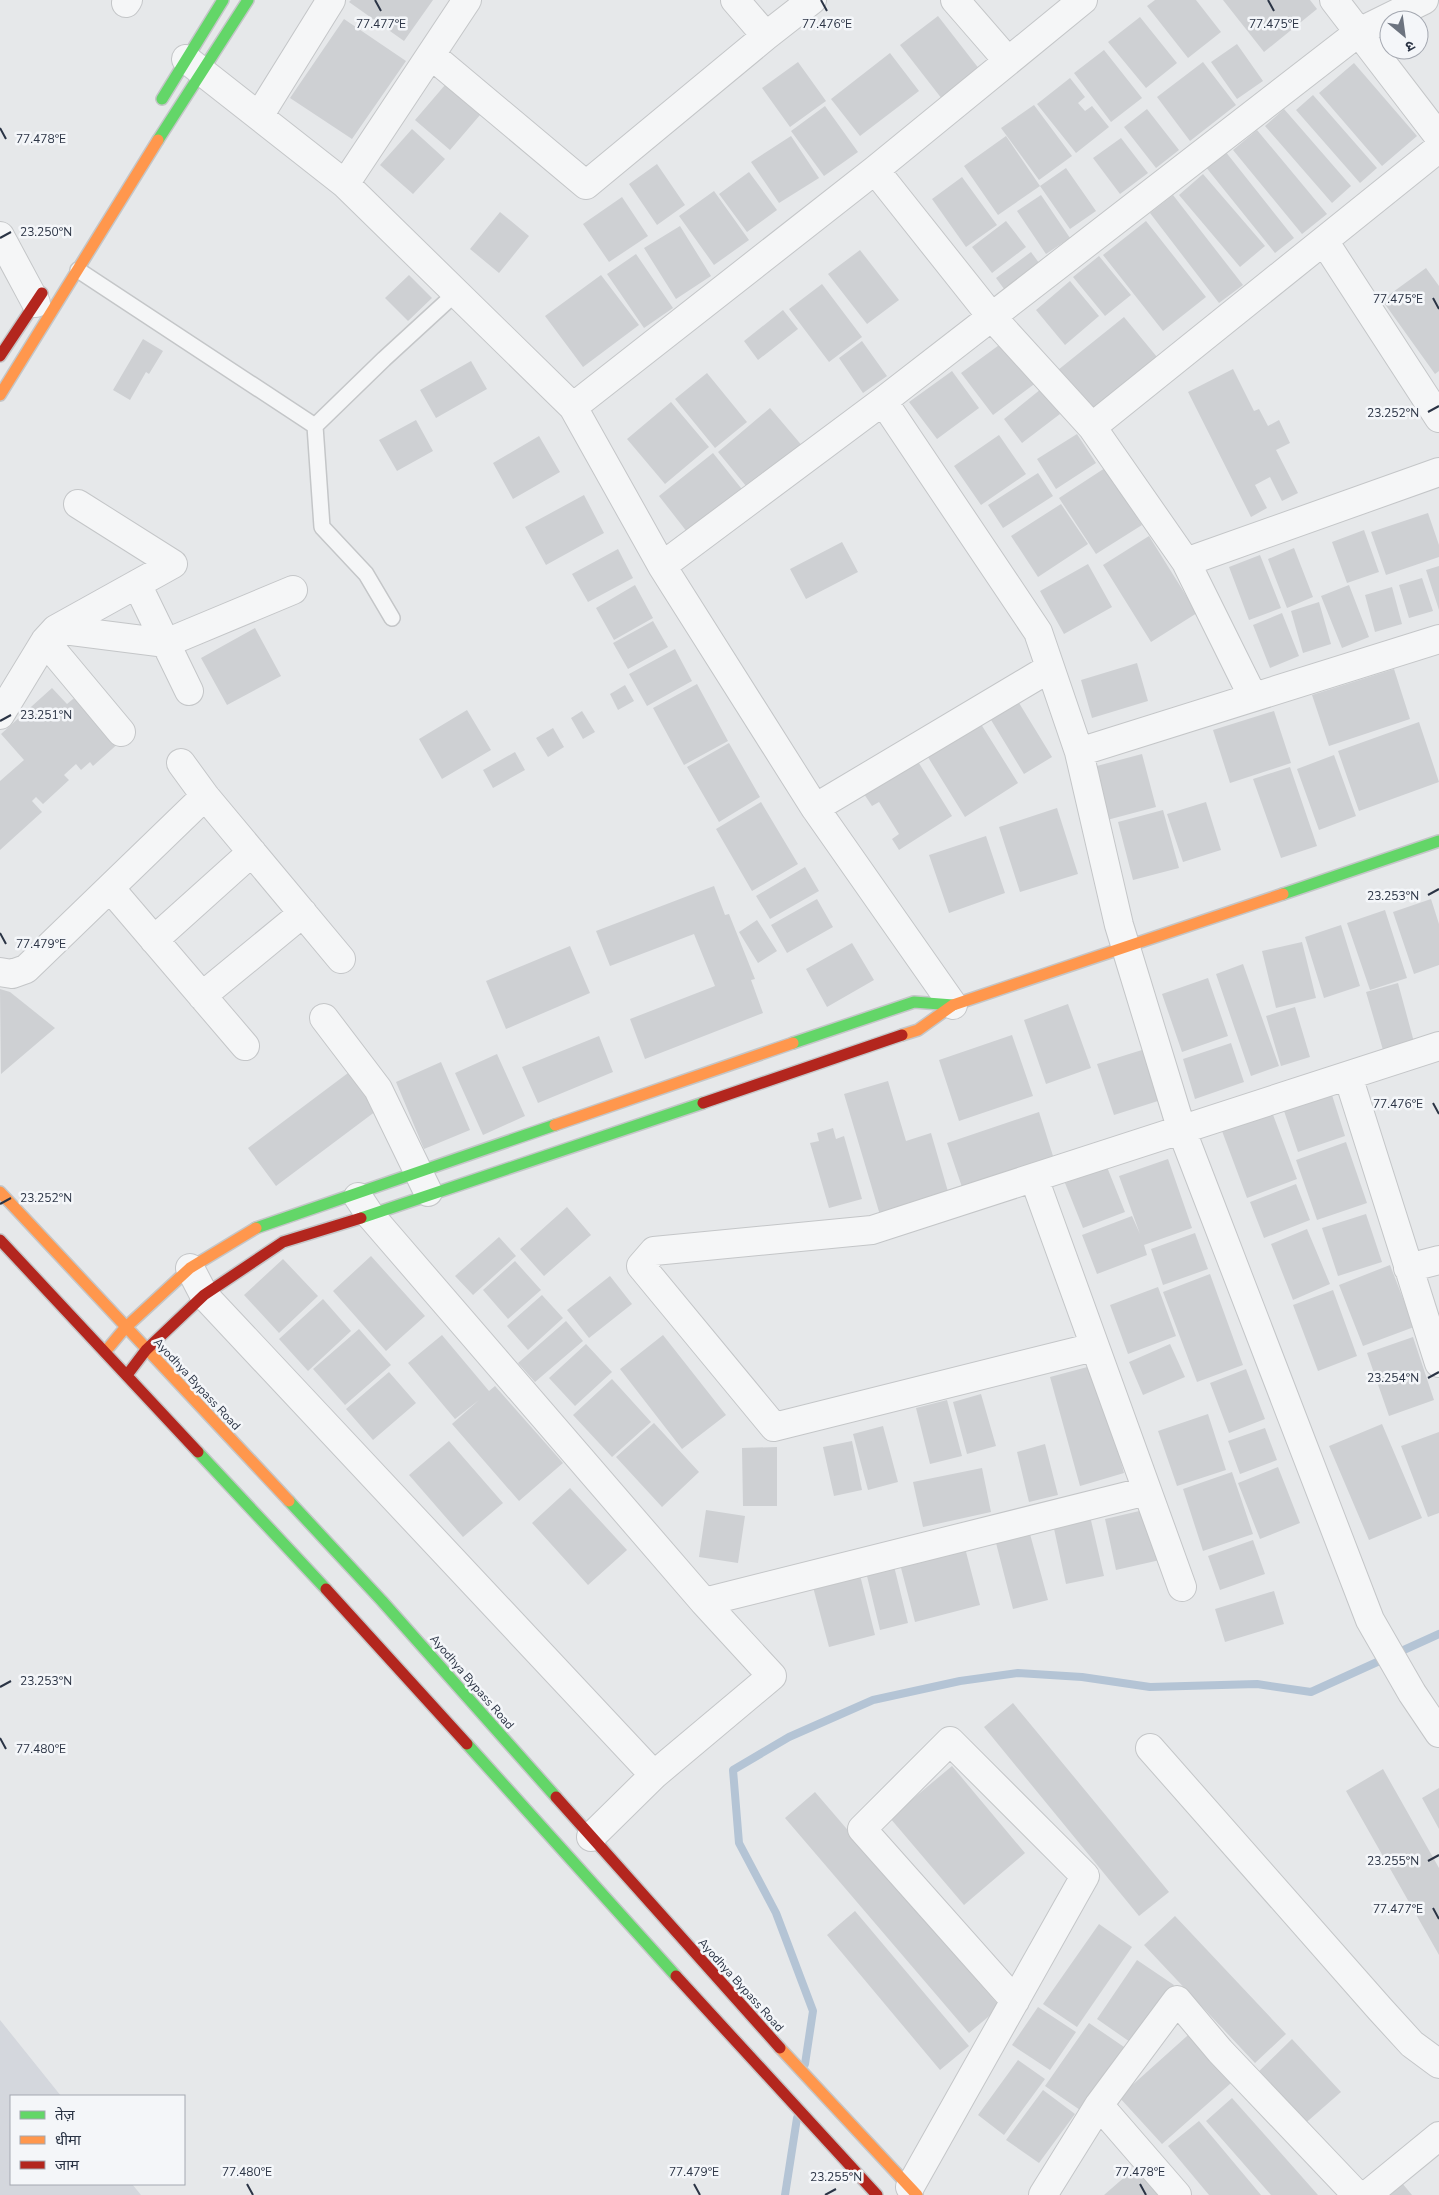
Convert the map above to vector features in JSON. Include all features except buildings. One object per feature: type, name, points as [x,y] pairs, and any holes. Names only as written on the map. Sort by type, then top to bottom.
[{"type":"main road","points":[[0,395],[78,270],[194,65],[223,0]]},
{"type":"main road","points":[[155,109],[248,0]]},
{"type":"main road","points":[[1,350],[41,295]]},
{"type":"main road","points":[[105,1352],[125,1328],[190,1268],[257,1227],[363,1204],[918,1030],[953,1005],[1439,841]]},
{"type":"main road","points":[[126,1375],[146,1350],[204,1295],[283,1242],[363,1204],[424,1184],[914,1002],[953,1005]]},
{"type":"main road","name":"Ayodhya Bypass Road","points":[[0,1192],[382,1601],[750,2016],[914,2191]]},
{"type":"main road","points":[[0,1240],[358,1623],[735,2041],[877,2195]]},
{"type":"street","points":[[260,116],[331,0]]},
{"type":"street","points":[[345,184],[467,0]]},
{"type":"street","points":[[735,0],[766,36]]},
{"type":"street","points":[[431,55],[586,185],[812,0]]},
{"type":"street","points":[[955,0],[1008,61]]},
{"type":"street","points":[[573,407],[875,170],[1083,0]]},
{"type":"street","points":[[1334,0],[1439,137]]},
{"type":"street","points":[[662,566],[883,401],[1359,32],[1424,0]]},
{"type":"street","points":[[194,65],[345,184],[573,407],[662,566],[815,808],[953,1005]]},
{"type":"street","points":[[1092,427],[1439,148]]},
{"type":"street","points":[[875,170],[991,316],[1092,427],[1186,562],[1253,697]]},
{"type":"street","points":[[0,236],[41,295]]},
{"type":"street","points":[[1324,240],[1439,418]]},
{"type":"street","points":[[883,401],[1038,632],[1079,752],[1126,948],[1182,1130],[1370,1620],[1412,1693],[1439,1733]]},
{"type":"street","points":[[1186,562],[1439,472]]},
{"type":"street","points":[[0,715],[51,635],[173,564],[78,504]]},
{"type":"street","points":[[137,584],[189,692]]},
{"type":"street","points":[[51,635],[166,644],[293,590]]},
{"type":"street","points":[[51,635],[122,732]]},
{"type":"street","points":[[1079,752],[1439,640]]},
{"type":"street","points":[[815,808],[1050,668]]},
{"type":"street","points":[[181,763],[206,796],[341,959]]},
{"type":"street","points":[[0,972],[12,974],[26,969],[206,796]]},
{"type":"street","points":[[154,940],[252,852]]},
{"type":"street","points":[[110,888],[245,1046]]},
{"type":"street","points":[[202,996],[303,913]]},
{"type":"street","points":[[324,1018],[378,1089],[424,1184]]},
{"type":"street","points":[[1094,1347],[774,1427],[641,1266],[654,1251],[872,1230],[1439,1046]]},
{"type":"street","points":[[1348,1076],[1439,1363]]},
{"type":"street","points":[[1034,1178],[1182,1587]]},
{"type":"street","points":[[363,1204],[704,1602],[772,1676],[654,1775],[591,1837]]},
{"type":"street","points":[[1408,1268],[1439,1260]]},
{"type":"street","points":[[190,1268],[204,1295],[654,1775]]},
{"type":"street","points":[[704,1602],[1147,1491]]},
{"type":"street","points":[[914,2191],[1015,2001],[1085,1876],[950,1741],[862,1829],[1015,2001]]},
{"type":"street","points":[[1150,1748],[1412,2044],[1439,2064]]},
{"type":"street","points":[[1044,2195],[1099,2105],[1177,2000],[1220,2051],[1357,2195]]},
{"type":"street","points":[[1099,2105],[1176,2195]]},
{"type":"street","points":[[1367,2195],[1439,2136]]},
{"type":"lane","points":[[78,270],[315,426]]},
{"type":"lane","points":[[392,618],[366,574],[322,528],[315,426],[384,358],[456,293]]},
{"type":"shaded area","points":[[0,2020],[60,2095],[10,2095],[10,2185],[133,2185],[141,2195],[0,2195]]},
{"type":"waterway","points":[[805,2064],[813,2011],[776,1913],[739,1843],[733,1770],[789,1737],[873,1700],[960,1681],[1018,1673],[1082,1677],[1150,1687],[1257,1684],[1311,1692],[1439,1634]]},
{"type":"waterway","points":[[785,2195],[797,2118]]},
{"type":"traffic: fast","points":[[162,99],[223,0]]},
{"type":"traffic: fast","points":[[158,140],[248,0]]},
{"type":"traffic: fast","points":[[1283,894],[1439,841]]},
{"type":"traffic: fast","points":[[793,1043],[914,1002],[953,1005]]},
{"type":"traffic: fast","points":[[361,1218],[703,1103]]},
{"type":"traffic: fast","points":[[256,1228],[555,1125]]},
{"type":"traffic: fast","points":[[198,1452],[326,1589]]},
{"type":"traffic: fast","points":[[289,1501],[382,1601],[556,1797]]},
{"type":"traffic: fast","points":[[467,1744],[676,1976]]},
{"type":"traffic: slow","points":[[0,395],[158,140]]},
{"type":"traffic: slow","points":[[902,1035],[918,1030],[953,1005],[1283,894]]},
{"type":"traffic: slow","points":[[555,1125],[793,1043]]},
{"type":"traffic: slow","points":[[0,1192],[289,1501]]},
{"type":"traffic: slow","points":[[105,1352],[125,1328],[190,1268],[256,1228]]},
{"type":"traffic: slow","points":[[780,2048],[917,2195]]},
{"type":"traffic: jam","points":[[0,356],[42,293]]},
{"type":"traffic: jam","points":[[703,1103],[902,1035]]},
{"type":"traffic: jam","points":[[127,1375],[146,1350],[204,1295],[283,1242],[361,1218]]},
{"type":"traffic: jam","points":[[0,1240],[198,1452]]},
{"type":"traffic: jam","points":[[326,1589],[467,1744]]},
{"type":"traffic: jam","points":[[556,1797],[780,2048]]},
{"type":"traffic: jam","points":[[676,1976],[877,2195]]}]
